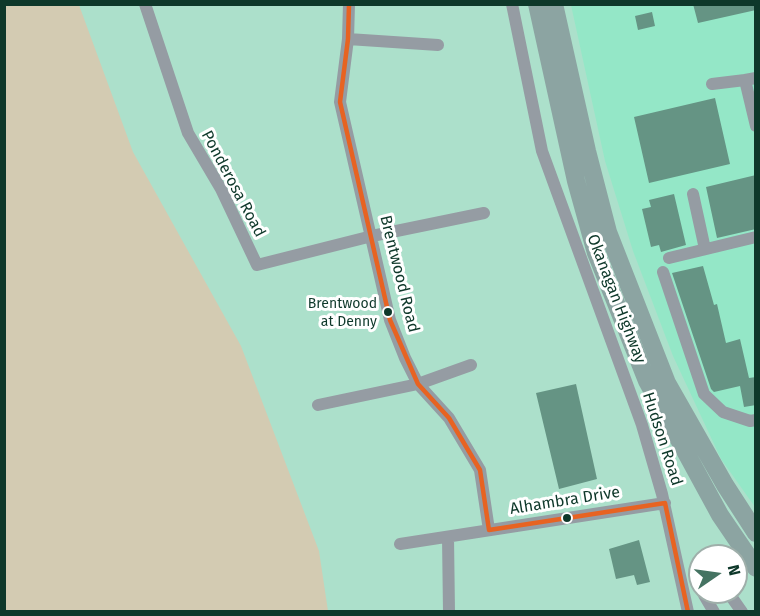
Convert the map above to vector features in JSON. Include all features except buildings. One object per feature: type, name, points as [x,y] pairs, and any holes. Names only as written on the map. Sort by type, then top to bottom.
[{"type":"highway","name":"Okanagan Highway","points":[[537,4],[576,182],[596,253],[647,381],[720,515],[756,568]]},
{"type":"highway","name":"Okanagan Highway","points":[[554,4],[608,232],[667,383],[724,484],[756,533]]},
{"type":"street","name":"Ponderosa Road","points":[[145,4],[188,133],[221,189],[257,265],[372,236]]},
{"type":"street","name":"Brentwood Road","points":[[349,4],[348,39],[340,102],[390,320],[418,384],[449,418],[480,470],[489,530]]},
{"type":"street","name":"Hudson Road","points":[[512,4],[542,151],[642,425],[665,503],[688,612]]},
{"type":"street","points":[[348,39],[438,45]]},
{"type":"street","points":[[712,84],[750,79],[756,126]]},
{"type":"street","points":[[693,194],[705,249]]},
{"type":"street","points":[[372,236],[484,213]]},
{"type":"street","points":[[669,258],[756,237]]},
{"type":"street","points":[[663,272],[704,394],[723,412],[750,421],[756,420]]},
{"type":"street","points":[[318,405],[418,384],[471,366]]},
{"type":"street","name":"Alhambra Drive","points":[[400,544],[665,503]]},
{"type":"street","points":[[448,537],[449,612]]},
{"type":"shaded area","points":[[4,5],[79,5],[133,152],[241,346],[319,551],[328,611],[5,611]]},
{"type":"shaded area","points":[[571,5],[755,5],[755,507],[721,459],[673,356],[633,251],[605,161]]},
{"type":"transit line","points":[[349,4],[348,39],[340,102],[390,320],[418,384],[449,418],[480,470],[489,530]]},
{"type":"transit line","points":[[665,503],[688,612]]},
{"type":"transit line","points":[[489,530],[665,503]]},
{"type":"place","name":"Brentwood at Denny","points":[[388,312]]}]
